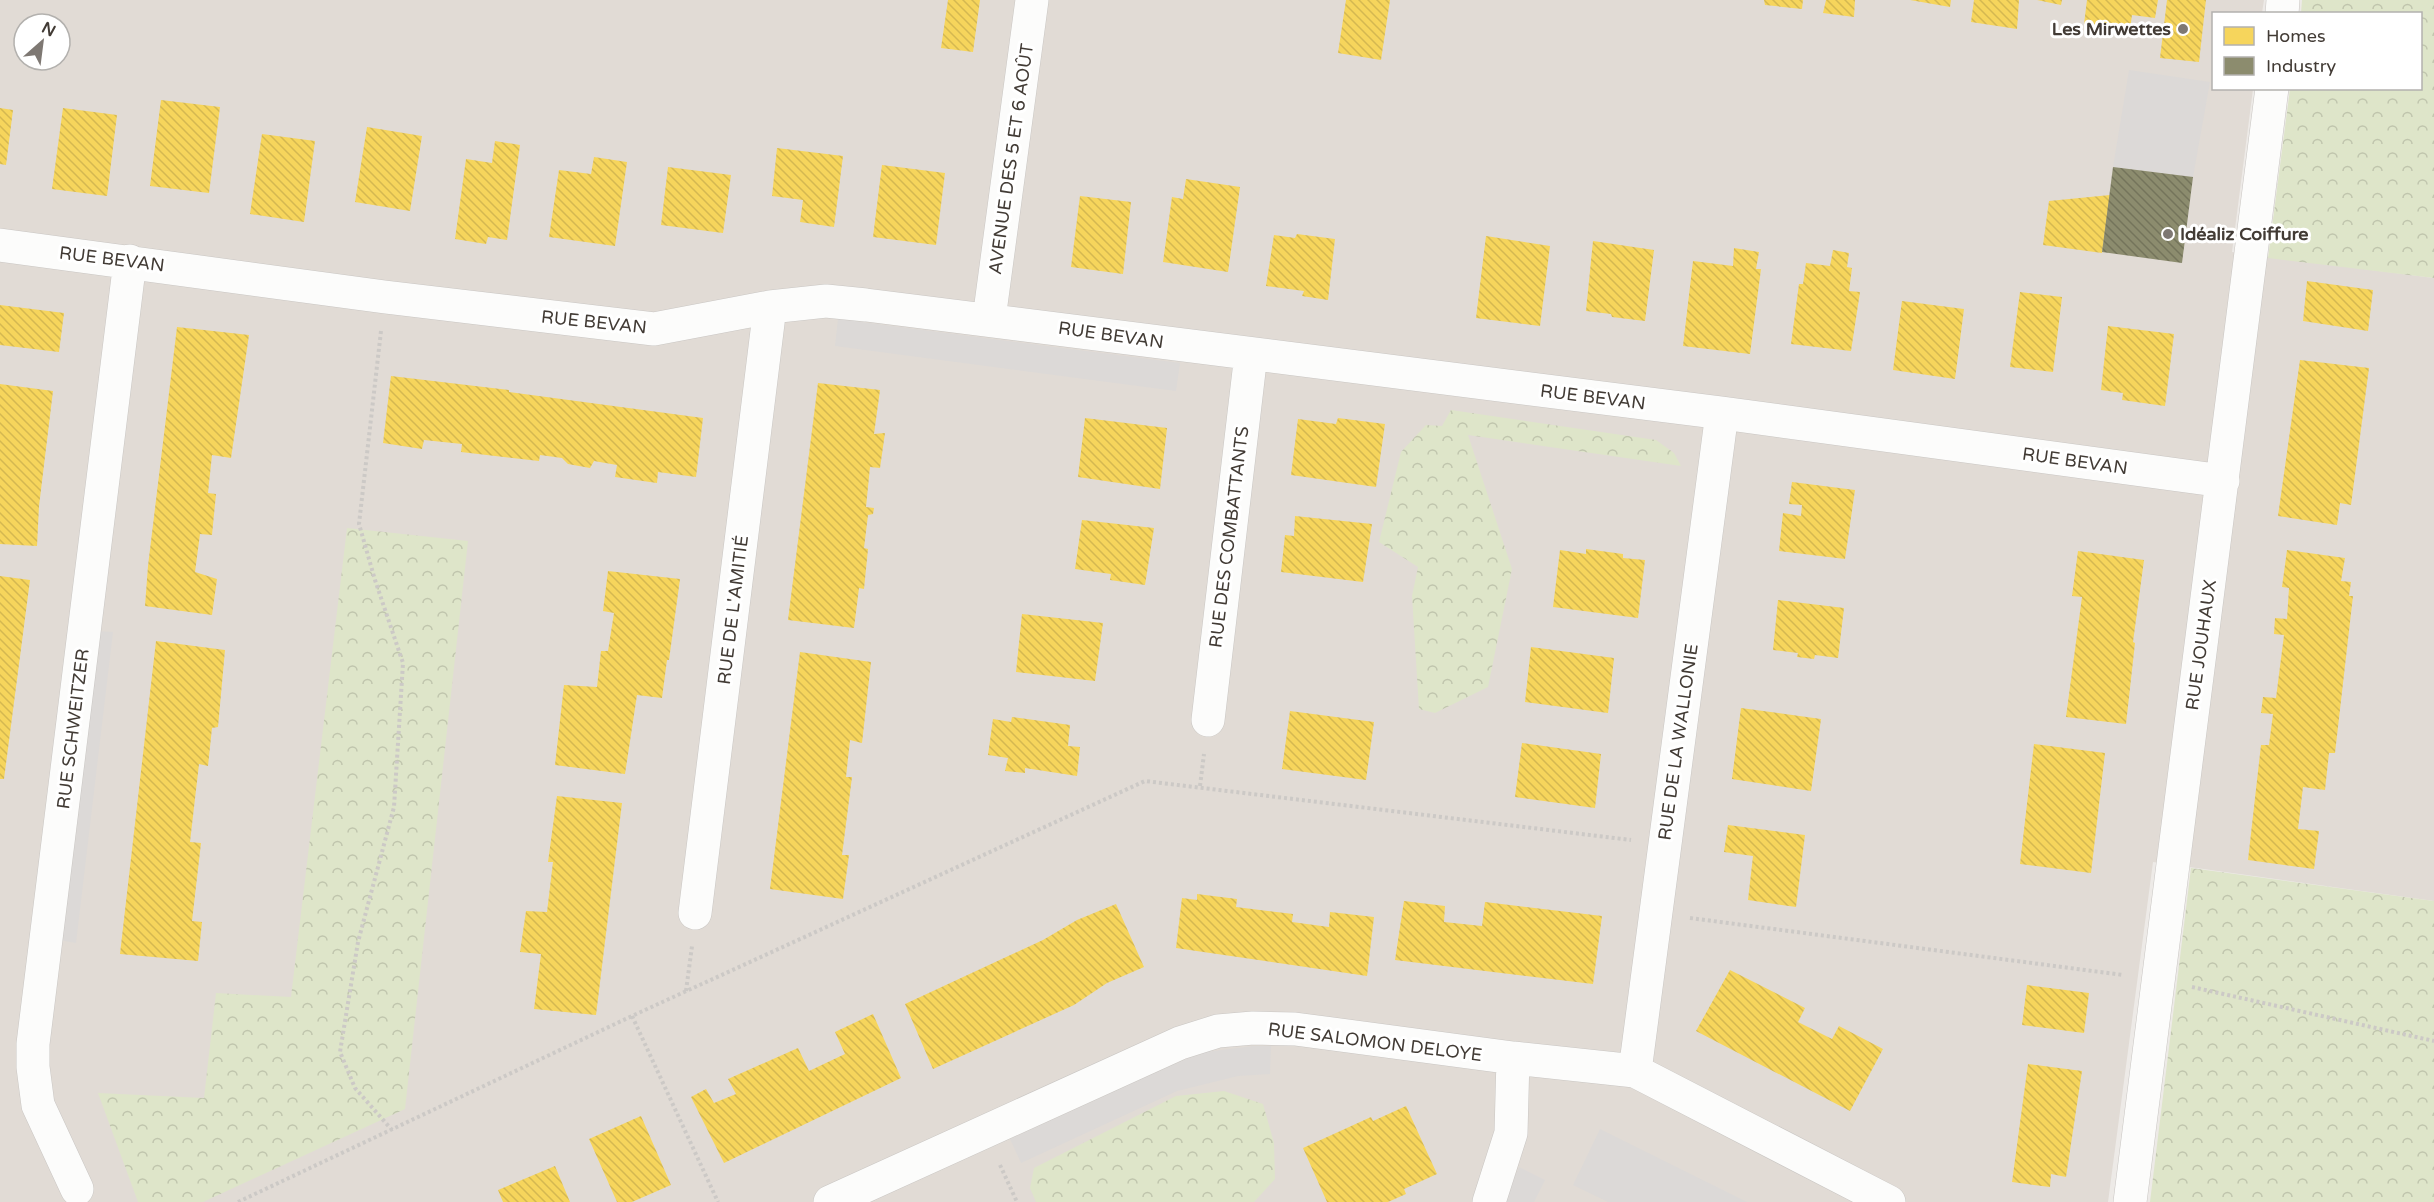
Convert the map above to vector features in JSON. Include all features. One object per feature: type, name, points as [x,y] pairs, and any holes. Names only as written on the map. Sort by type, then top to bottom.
[{"type":"street","name":"AVENUE DES 5 ET 6 AOÛT","points":[[989,319],[1032,0]]},
{"type":"street","name":"RUE JOUHAUX","points":[[2130,1202],[2272,90]]},
{"type":"street","name":"RUE BEVAN","points":[[0,245],[385,297],[654,329],[770,307],[826,301],[989,319],[1722,413],[2223,481]]},
{"type":"street","name":"RUE SCHWEITZER","points":[[77,1189],[38,1105],[33,1044],[130,261]]},
{"type":"street","name":"RUE DE L'AMITIÉ","points":[[695,913],[770,307]]},
{"type":"street","name":"RUE DES COMBATTANTS","points":[[1208,720],[1251,354]]},
{"type":"street","name":"RUE DE LA WALLONIE","points":[[1635,1071],[1722,413]]},
{"type":"street","name":"RUE SALOMON DELOYE","points":[[830,1202],[1180,1042],[1218,1031],[1253,1028],[1295,1029],[1513,1058],[1635,1071],[1889,1202]]},
{"type":"street","points":[[1489,1202],[1511,1133],[1513,1058]]},
{"type":"path","points":[[385,297],[359,524],[403,663],[394,807],[358,942],[340,1052],[355,1088],[393,1130]]},
{"type":"path","points":[[238,1202],[632,1016],[1145,781],[1665,844]]},
{"type":"path","points":[[686,991],[695,913]]},
{"type":"path","points":[[1657,913],[2158,980],[2434,1041]]},
{"type":"path","points":[[632,1016],[718,1202]]},
{"type":"shaded area","points":[[0,0],[2264,0],[2262,12],[2212,12],[2212,90],[2253,90],[2232,252],[2434,278],[2434,901],[2153,862],[2108,1202],[0,1202]]},
{"type":"shaded area","points":[[2129,70],[2210,82],[2193,177],[2113,167]]},
{"type":"shaded area","points":[[838,319],[1180,363],[1176,391],[835,346]]},
{"type":"shaded area","points":[[97,631],[113,632],[76,943],[59,940]]},
{"type":"shaded area","points":[[1271,1046],[1270,1074],[1238,1076],[1177,1091],[1021,1163],[1010,1139],[1179,1062],[1206,1052]]},
{"type":"shaded area","points":[[1600,1129],[1747,1202],[1608,1202],[1573,1185]]},
{"type":"shaded area","points":[[1519,1167],[1545,1180],[1534,1202],[1503,1202]]},
{"type":"green space","points":[[2302,0],[2434,0],[2434,278],[2268,258],[2290,90],[2422,90],[2422,12],[2301,12]]},
{"type":"green space","points":[[1451,410],[1656,440],[1674,453],[1681,466],[1468,435],[1512,569],[1488,687],[1435,713],[1419,709],[1412,596],[1418,567],[1379,542],[1401,452],[1426,425],[1442,426]]},
{"type":"green space","points":[[347,528],[468,541],[405,1109],[203,1202],[138,1202],[98,1093],[204,1098],[216,993],[291,997]]},
{"type":"green space","points":[[2191,868],[2434,901],[2434,1202],[2150,1202]]},
{"type":"green space","points":[[1224,1091],[1263,1104],[1274,1143],[1275,1179],[1254,1202],[1036,1202],[1030,1188],[1034,1168],[1176,1096]]},
{"type":"building: Homes","points":[[948,0],[980,0],[973,52],[941,48]]},
{"type":"building: Homes","points":[[1346,0],[1390,0],[1381,60],[1338,53]]},
{"type":"building: Homes","points":[[1764,0],[1803,0],[1802,9],[1765,5]]},
{"type":"building: Homes","points":[[1826,0],[1855,0],[1854,17],[1823,13]]},
{"type":"building: Homes","points":[[1910,0],[1951,0],[1950,7]]},
{"type":"building: Homes","points":[[1974,0],[2019,0],[2017,29],[1971,22]]},
{"type":"building: Homes","points":[[2037,0],[2062,0],[2061,5]]},
{"type":"building: Homes","name":"Les Mirwettes","points":[[2087,0],[2158,0],[2155,18],[2132,15],[2130,29],[2084,24]]},
{"type":"building: Homes","name":"Les Mirwettes","points":[[2167,0],[2206,0],[2199,62],[2160,58]]},
{"type":"building: Homes","points":[[161,100],[220,107],[209,193],[150,186]]},
{"type":"building: Homes","points":[[0,108],[13,110],[6,165],[0,164]]},
{"type":"building: Homes","points":[[63,108],[117,115],[107,196],[52,189]]},
{"type":"building: Homes","points":[[367,127],[422,136],[410,211],[355,202]]},
{"type":"building: Homes","points":[[262,134],[315,141],[304,222],[250,214]]},
{"type":"building: Homes","points":[[495,141],[520,145],[507,240],[488,237],[486,244],[455,239],[466,159],[492,163]]},
{"type":"building: Homes","points":[[777,148],[843,156],[834,227],[800,222],[803,200],[772,196]]},
{"type":"building: Homes","points":[[594,157],[627,162],[615,246],[549,237],[559,170],[591,174]]},
{"type":"building: Homes","points":[[882,165],[945,173],[936,245],[873,237]]},
{"type":"building: Homes","points":[[668,167],[731,175],[723,233],[661,225]]},
{"type":"building: Homes","points":[[1186,179],[1240,187],[1228,272],[1163,262],[1172,197],[1183,199]]},
{"type":"building: Homes","points":[[2110,195],[2102,253],[2043,245],[2049,201]]},
{"type":"building: Homes","points":[[1080,196],[1131,202],[1123,274],[1071,267]]},
{"type":"building: Homes","points":[[1297,234],[1335,239],[1328,300],[1302,296],[1304,291],[1266,286],[1274,235],[1295,238]]},
{"type":"building: Homes","points":[[1486,236],[1550,246],[1540,326],[1476,318]]},
{"type":"building: Homes","points":[[1593,241],[1654,250],[1645,321],[1586,311]]},
{"type":"building: Homes","points":[[1734,248],[1759,252],[1756,269],[1761,269],[1750,354],[1683,346],[1693,261],[1733,266]]},
{"type":"building: Homes","points":[[1833,250],[1849,253],[1847,267],[1852,268],[1849,291],[1860,292],[1851,351],[1791,344],[1799,284],[1803,284],[1806,263],[1830,266]]},
{"type":"building: Homes","points":[[2307,281],[2373,290],[2368,331],[2303,321]]},
{"type":"building: Homes","points":[[2020,292],[2062,297],[2053,372],[2010,367]]},
{"type":"building: Homes","points":[[1902,301],[1964,309],[1955,379],[1893,370]]},
{"type":"building: Homes","points":[[0,305],[64,313],[59,352],[0,345]]},
{"type":"building: Homes","points":[[2108,326],[2174,334],[2165,406],[2122,400],[2123,393],[2101,390]]},
{"type":"building: Homes","points":[[177,327],[249,335],[231,458],[212,455],[208,493],[216,494],[212,535],[200,534],[195,572],[217,579],[212,615],[145,606]]},
{"type":"building: Homes","points":[[2300,360],[2369,368],[2351,505],[2340,503],[2337,525],[2278,516]]},
{"type":"building: Homes","points":[[391,376],[509,390],[509,392],[703,418],[696,477],[658,472],[657,483],[615,477],[617,465],[594,461],[590,468],[568,464],[562,458],[540,455],[539,461],[461,452],[462,444],[424,440],[422,449],[383,443]]},
{"type":"building: Homes","points":[[818,383],[880,390],[874,434],[885,433],[880,468],[870,467],[866,507],[874,508],[873,514],[868,515],[864,548],[868,549],[864,589],[859,588],[854,628],[788,620]]},
{"type":"building: Homes","points":[[0,384],[53,391],[39,506],[37,546],[0,544]]},
{"type":"building: Homes","points":[[1085,418],[1167,428],[1160,489],[1078,477]]},
{"type":"building: Homes","points":[[1338,418],[1385,424],[1376,487],[1291,475],[1298,419],[1336,424]]},
{"type":"building: Homes","points":[[1792,482],[1855,490],[1845,559],[1779,551],[1783,513],[1801,516],[1802,505],[1789,504]]},
{"type":"building: Homes","points":[[1295,516],[1372,524],[1363,582],[1281,572],[1285,535],[1294,536]]},
{"type":"building: Homes","points":[[1082,520],[1154,528],[1145,585],[1110,580],[1111,574],[1075,569]]},
{"type":"building: Homes","points":[[1586,549],[1623,554],[1623,558],[1645,560],[1638,618],[1553,607],[1560,550],[1586,554]]},
{"type":"building: Homes","points":[[2287,550],[2345,558],[2341,581],[2351,582],[2349,596],[2353,596],[2335,753],[2329,753],[2325,790],[2303,787],[2298,829],[2319,831],[2314,869],[2248,860],[2261,745],[2269,745],[2273,714],[2261,713],[2263,697],[2276,698],[2284,635],[2274,634],[2275,618],[2287,619],[2289,588],[2282,587]]},
{"type":"building: Homes","points":[[2078,551],[2144,560],[2133,642],[2135,643],[2126,724],[2066,717],[2082,597],[2072,596]]},
{"type":"building: Homes","points":[[608,571],[680,579],[662,698],[637,695],[625,774],[555,765],[564,685],[597,687],[601,651],[608,651],[614,613],[603,611]]},
{"type":"building: Homes","points":[[0,576],[30,580],[4,779],[0,779]]},
{"type":"building: Homes","points":[[1778,600],[1844,608],[1838,658],[1815,655],[1814,659],[1797,657],[1798,653],[1773,650]]},
{"type":"building: Homes","points":[[1022,614],[1103,623],[1095,681],[1016,672]]},
{"type":"building: Homes","points":[[156,641],[225,650],[218,727],[212,728],[208,766],[199,764],[190,842],[201,843],[192,921],[202,922],[198,961],[120,954]]},
{"type":"building: Homes","points":[[1531,647],[1614,658],[1608,713],[1525,702]]},
{"type":"building: Homes","points":[[800,652],[871,662],[862,743],[850,740],[846,777],[852,777],[842,855],[849,855],[843,899],[770,889]]},
{"type":"building: Homes","points":[[1741,708],[1821,719],[1811,791],[1732,779]]},
{"type":"building: Homes","points":[[1290,711],[1374,722],[1366,780],[1282,769]]},
{"type":"building: Homes","points":[[1012,717],[1070,725],[1068,746],[1080,747],[1077,776],[1025,768],[1025,773],[1005,771],[1008,758],[988,755],[993,719],[1011,722]]},
{"type":"building: Homes","points":[[1522,743],[1601,754],[1595,808],[1515,797]]},
{"type":"building: Homes","points":[[2034,744],[2105,753],[2091,873],[2020,864]]},
{"type":"building: Homes","points":[[557,796],[622,803],[596,1015],[534,1009],[541,954],[520,952],[526,911],[547,912],[553,862],[548,862]]},
{"type":"building: Homes","points":[[1728,825],[1805,835],[1796,907],[1748,900],[1753,856],[1724,852]]},
{"type":"building: Homes","points":[[1197,894],[1237,899],[1236,907],[1293,914],[1292,922],[1329,927],[1330,912],[1374,917],[1367,976],[1176,948],[1182,898],[1197,900]]},
{"type":"building: Homes","points":[[1404,901],[1445,906],[1444,922],[1482,926],[1485,902],[1602,916],[1593,984],[1395,960]]},
{"type":"building: Homes","points":[[1116,904],[1144,967],[1107,983],[1074,1005],[933,1069],[905,1004],[1043,940],[1077,920]]},
{"type":"building: Homes","points":[[1730,970],[1805,1008],[1798,1022],[1832,1039],[1839,1026],[1883,1049],[1850,1111],[1696,1031]]},
{"type":"building: Homes","points":[[2027,985],[2089,993],[2084,1033],[2022,1025]]},
{"type":"building: Homes","points":[[873,1014],[901,1078],[724,1163],[691,1097],[706,1089],[714,1103],[736,1094],[728,1079],[798,1048],[809,1071],[845,1054],[835,1032]]},
{"type":"building: Homes","points":[[2028,1064],[2082,1071],[2066,1177],[2051,1174],[2050,1187],[2012,1182]]},
{"type":"building: Homes","points":[[1406,1106],[1437,1174],[1404,1189],[1406,1194],[1388,1202],[1327,1202],[1303,1148],[1371,1117],[1373,1121]]},
{"type":"building: Homes","points":[[641,1116],[671,1185],[632,1202],[617,1202],[589,1139]]},
{"type":"building: Homes","points":[[555,1166],[570,1202],[503,1202],[498,1190]]},
{"type":"building: Industry","points":[[2113,167],[2193,177],[2182,263],[2102,252]]},
{"type":"place","name":"Les Mirwettes","points":[[2183,29]]},
{"type":"place","name":"Idéaliz Coiffure","points":[[2168,234]]}]
